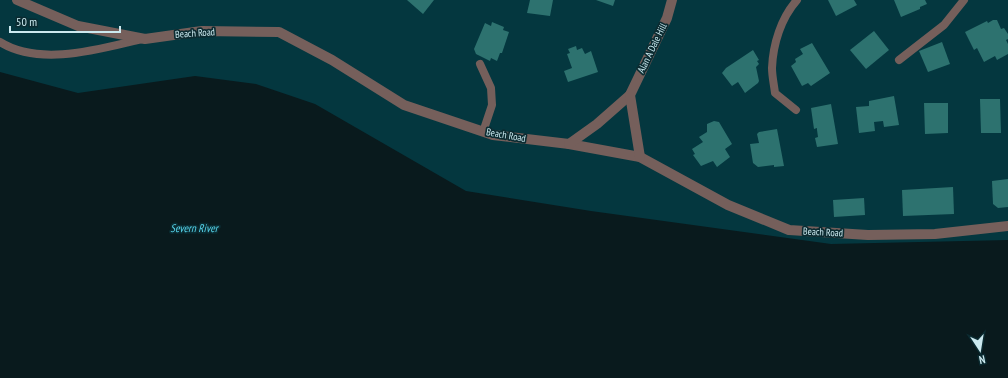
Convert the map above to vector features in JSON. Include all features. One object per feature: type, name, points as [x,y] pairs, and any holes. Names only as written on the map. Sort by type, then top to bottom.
[{"type":"street","name":"Beach Road","points":[[17,0],[78,26],[145,38],[202,32],[279,32],[332,60],[404,105],[493,135],[569,144],[640,157],[728,205],[790,230],[868,235],[928,234],[1008,226]]},
{"type":"street","name":"Alan A Dale Hill","points":[[569,144],[597,124],[630,94],[667,18],[672,0]]},
{"type":"street","points":[[630,94],[640,157]]},
{"type":"lane","points":[[796,110],[775,93],[772,69],[777,34],[791,6],[797,0]]},
{"type":"lane","points":[[899,60],[944,25],[964,0]]},
{"type":"lane","points":[[0,42],[29,52],[62,55],[145,38]]},
{"type":"lane","points":[[480,64],[491,88],[492,105],[483,132]]},
{"type":"water","name":"Severn River","points":[[0,72],[78,93],[195,76],[256,84],[315,104],[466,191],[591,211],[831,244],[1008,240],[1008,378],[0,378]]},
{"type":"building","points":[[407,0],[434,0],[423,14]]},
{"type":"building","points":[[530,0],[553,0],[550,16],[527,13]]},
{"type":"building","points":[[596,0],[615,0],[613,6]]},
{"type":"building","points":[[828,0],[854,0],[857,5],[836,16]]},
{"type":"building","points":[[894,0],[925,0],[927,4],[920,7],[920,9],[901,17]]},
{"type":"building","points":[[993,20],[997,20],[1001,29],[1004,28],[1008,34],[1008,39],[1006,40],[1008,44],[1008,54],[997,60],[995,56],[984,62],[977,48],[974,50],[965,32],[987,21],[988,23]]},
{"type":"building","points":[[492,22],[504,27],[503,30],[509,32],[502,53],[500,53],[497,61],[491,58],[490,61],[476,54],[474,49],[485,23],[491,26]]},
{"type":"building","points":[[874,31],[889,50],[866,69],[850,50]]},
{"type":"building","points":[[942,42],[950,64],[928,72],[919,51]]},
{"type":"building","points":[[812,43],[830,73],[811,86],[808,83],[802,86],[791,66],[796,62],[795,59],[803,54],[800,49]]},
{"type":"building","points":[[576,46],[577,50],[582,48],[585,54],[591,51],[598,72],[568,82],[564,71],[572,68],[567,54],[570,53],[568,49]]},
{"type":"building","points":[[753,50],[759,60],[757,61],[759,64],[756,67],[759,81],[745,93],[738,82],[732,86],[722,73],[726,68]]},
{"type":"building","points":[[894,96],[899,125],[884,127],[883,121],[874,122],[875,131],[859,133],[856,107],[869,106],[869,101]]},
{"type":"building","points":[[980,99],[1000,99],[1001,133],[981,133]]},
{"type":"building","points":[[924,103],[948,103],[948,133],[925,134]]},
{"type":"building","points":[[831,104],[838,144],[817,147],[815,138],[818,137],[817,128],[814,129],[811,108]]},
{"type":"building","points":[[714,121],[719,122],[732,144],[725,149],[730,157],[717,167],[713,161],[701,166],[693,155],[695,154],[692,149],[703,142],[699,137],[707,132],[707,124]]},
{"type":"building","points":[[777,129],[784,166],[774,167],[774,165],[758,167],[753,163],[750,144],[759,143],[757,134],[759,132]]},
{"type":"building","points":[[1008,179],[1008,207],[998,208],[993,204],[992,181]]},
{"type":"building","points":[[953,187],[954,214],[903,216],[902,190]]},
{"type":"building","points":[[864,198],[865,215],[834,217],[833,200]]}]
